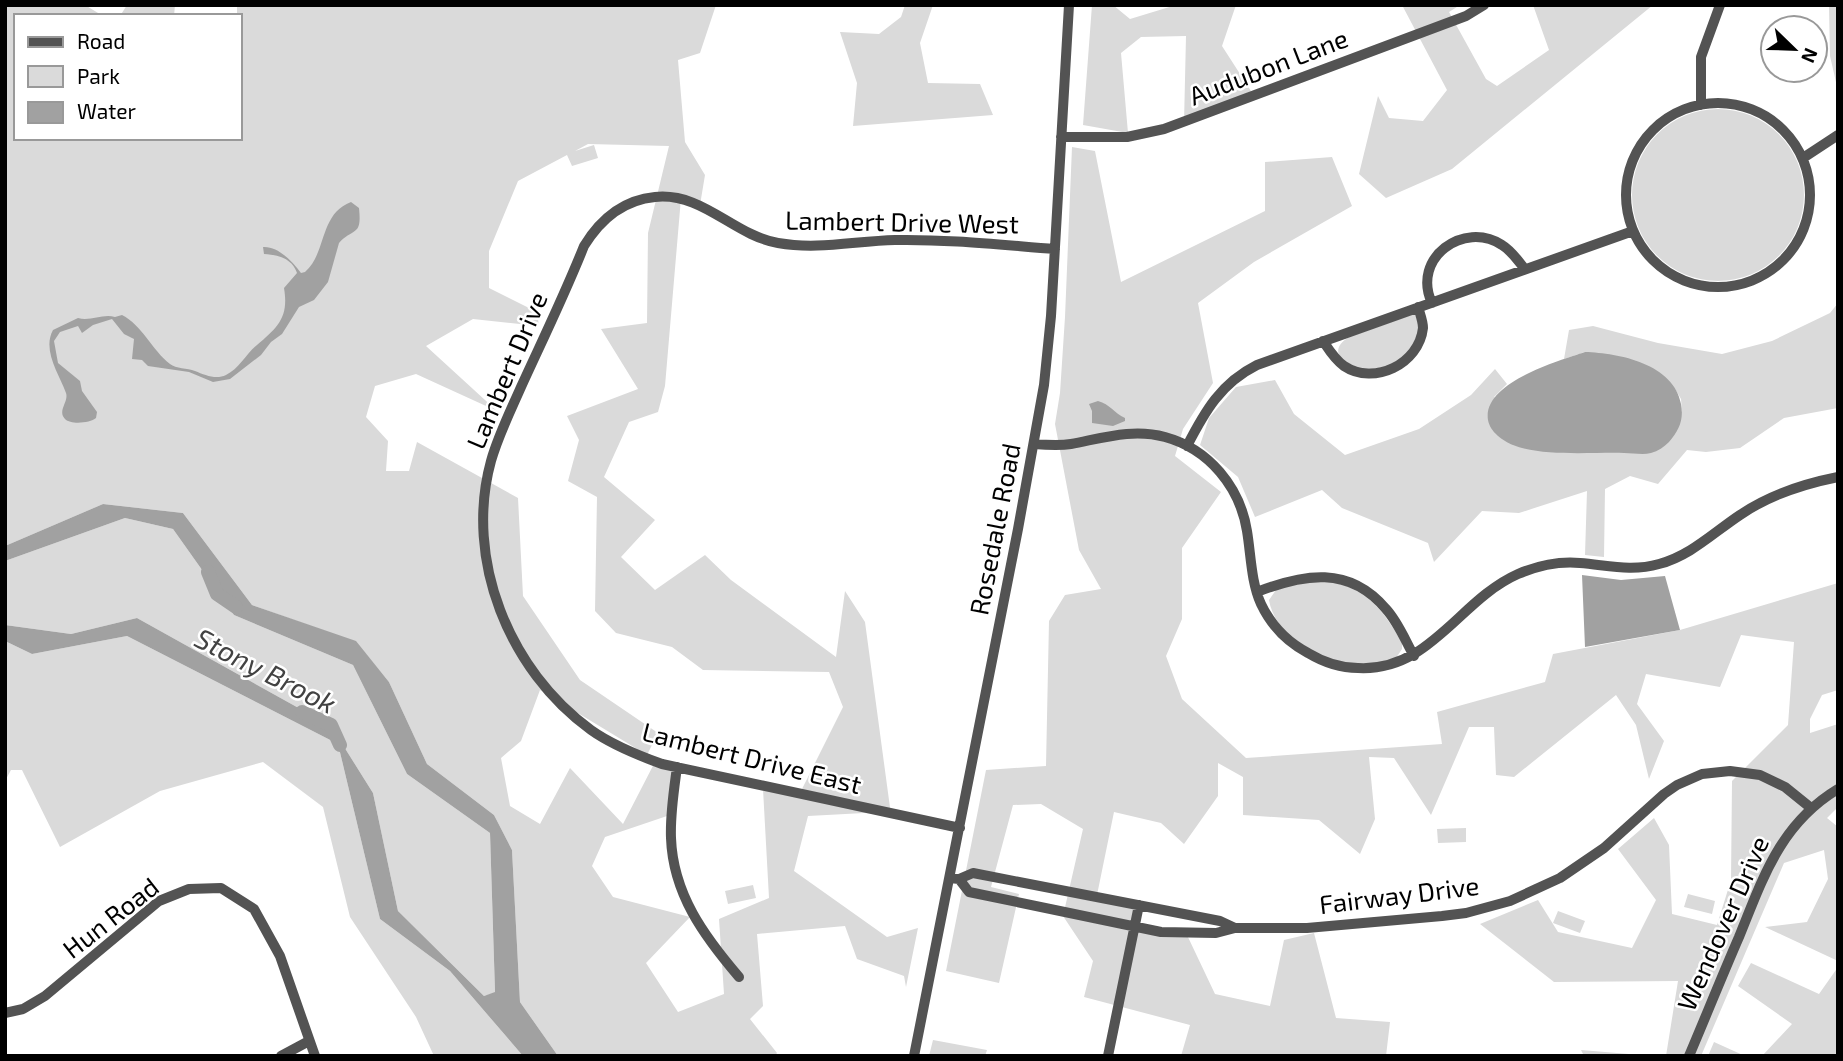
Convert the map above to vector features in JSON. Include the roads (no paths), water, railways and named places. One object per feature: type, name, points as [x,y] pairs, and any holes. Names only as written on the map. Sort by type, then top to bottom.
[{"type":"street","name":"Rosedale Road","points":[[914,1056],[955,878],[960,828],[1034,444],[1047,359],[1069,5]]},
{"type":"street","name":"Audubon Lane","points":[[1061,137],[1126,137],[1164,129],[1466,16],[1484,5]]},
{"type":"street","points":[[1701,105],[1701,57],[1720,5]]},
{"type":"street","points":[[1727,103],[1741,106],[1765,116],[1785,131],[1803,158],[1810,191],[1805,225],[1785,258],[1774,268],[1750,281],[1709,287],[1681,279],[1668,273],[1647,255],[1633,231],[1628,218],[1625,192],[1636,153],[1649,133],[1660,123],[1684,110],[1701,105],[1727,103]]},
{"type":"street","points":[[1803,158],[1838,135]]},
{"type":"street","name":"Lambert Drive West","points":[[578,261],[590,236],[608,216],[630,203],[669,196],[695,202],[748,233],[778,243],[823,246],[912,240],[1055,248]]},
{"type":"street","points":[[1187,446],[1210,403],[1232,380],[1257,365],[1633,231]]},
{"type":"street","points":[[1432,303],[1426,283],[1429,266],[1442,250],[1461,239],[1494,240],[1511,251],[1525,269]]},
{"type":"street","name":"Lambert Drive","points":[[484,542],[485,487],[498,439],[578,261]]},
{"type":"street","points":[[1323,341],[1337,360],[1352,370],[1371,374],[1392,369],[1410,356],[1420,339],[1422,322],[1418,307]]},
{"type":"street","points":[[1034,444],[1068,444],[1136,433],[1166,437],[1187,446],[1214,466],[1234,491],[1245,520],[1257,592],[1268,617],[1293,644],[1317,659],[1342,667],[1386,666],[1414,656],[1435,641],[1491,590],[1531,569],[1562,563],[1628,569],[1658,565],[1688,553],[1741,514],[1768,499],[1796,487],[1838,477]]},
{"type":"street","name":"Lambert Drive East","points":[[484,542],[489,573],[517,647],[544,686],[576,719],[608,741],[644,758],[677,767],[960,828]]},
{"type":"street","points":[[1257,592],[1297,578],[1313,576],[1352,583],[1386,608],[1414,656]]},
{"type":"street","points":[[677,767],[671,819],[677,876],[696,923],[739,977]]},
{"type":"street","name":"Fairway Drive","points":[[1235,928],[1220,921],[973,873],[955,878],[969,892],[1134,928],[1179,933],[1223,932],[1235,928],[1307,928],[1466,913],[1510,901],[1539,889],[1581,865],[1664,794],[1703,774],[1730,771],[1760,775],[1785,787],[1811,808]]},
{"type":"street","name":"Wendover Drive","points":[[1689,1056],[1770,861],[1785,837],[1811,808],[1838,789]]},
{"type":"street","name":"Hun Road","points":[[5,1013],[23,1009],[46,996],[159,901],[189,889],[221,888],[254,909],[280,956],[315,1056]]},
{"type":"street","points":[[1108,1056],[1139,905]]},
{"type":"street","points":[[281,1056],[309,1041]]},
{"type":"water","points":[[351,202],[359,208],[358,228],[339,243],[328,282],[314,300],[299,307],[282,334],[271,342],[261,355],[230,379],[213,382],[189,372],[148,366],[142,360],[132,359],[134,339],[124,334],[112,319],[93,325],[82,333],[78,326],[60,332],[54,341],[58,363],[80,381],[82,391],[97,412],[96,418],[85,422],[76,423],[65,419],[62,413],[66,393],[50,354],[53,330],[78,318],[122,315],[135,325],[172,366],[210,376],[226,375],[276,327],[285,307],[284,288],[297,273],[292,264],[284,258],[264,254],[263,247],[279,252],[289,259],[301,273],[305,272],[317,255],[333,215]]},
{"type":"water","points":[[1585,352],[1628,358],[1657,370],[1668,379],[1676,390],[1682,415],[1678,429],[1667,444],[1645,454],[1553,453],[1513,445],[1494,432],[1488,420],[1489,407],[1497,395],[1524,376]]},
{"type":"water","points":[[1098,401],[1125,418],[1125,421],[1113,426],[1092,423],[1089,404]]},
{"type":"water","points":[[103,504],[183,513],[252,605],[356,641],[389,682],[427,764],[494,815],[512,850],[520,1002],[558,1056],[523,1056],[450,971],[380,919],[338,744],[127,636],[32,654],[5,641],[5,625],[71,634],[137,618],[331,726],[373,793],[398,911],[484,996],[495,992],[490,833],[407,774],[353,665],[234,615],[173,529],[125,518],[5,561],[5,546]]},
{"type":"water","points":[[1582,575],[1621,580],[1665,576],[1680,630],[1585,647]]},
{"type":"waterway","name":"Stony Brook","points":[[208,572],[217,594],[236,607]]},
{"type":"waterway","name":"Stony Brook","points":[[302,712],[331,725],[340,745]]}]
